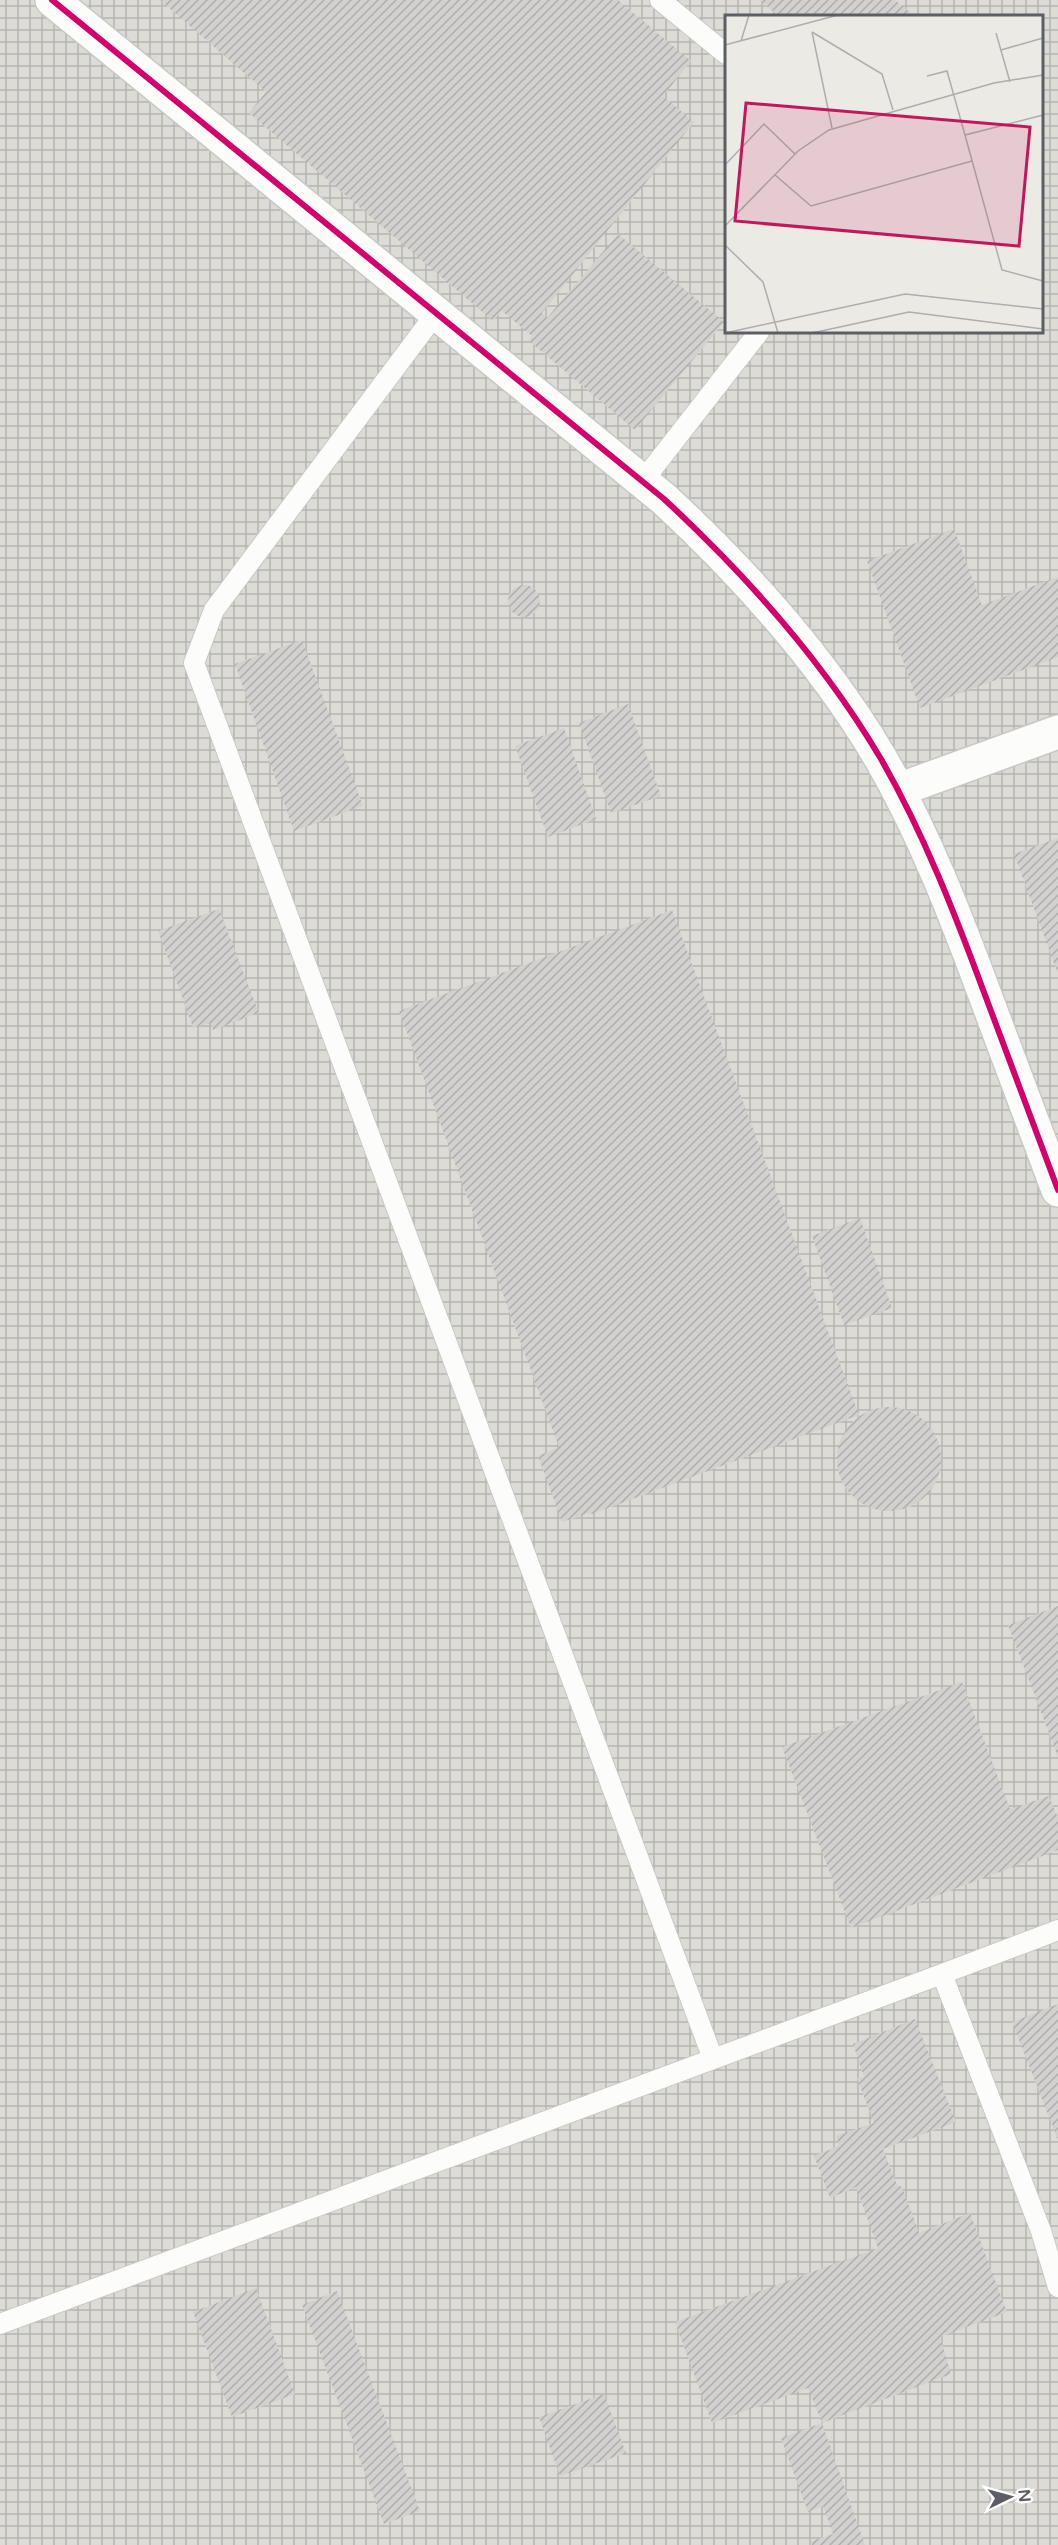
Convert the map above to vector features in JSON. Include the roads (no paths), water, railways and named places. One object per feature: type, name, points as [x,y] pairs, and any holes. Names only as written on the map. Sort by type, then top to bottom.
[{"type":"street","points":[[52,0],[437,312],[642,482],[710,543],[768,606],[849,711],[898,789],[946,891],[1058,1190]]},
{"type":"street","points":[[898,789],[1058,732]]},
{"type":"lane","points":[[660,0],[725,53]]},
{"type":"lane","points":[[437,312],[214,610],[194,663],[713,2059]]},
{"type":"lane","points":[[642,482],[758,333]]},
{"type":"lane","points":[[0,2324],[1058,1930]]},
{"type":"lane","points":[[942,1974],[1041,2231],[1058,2287]]}]
